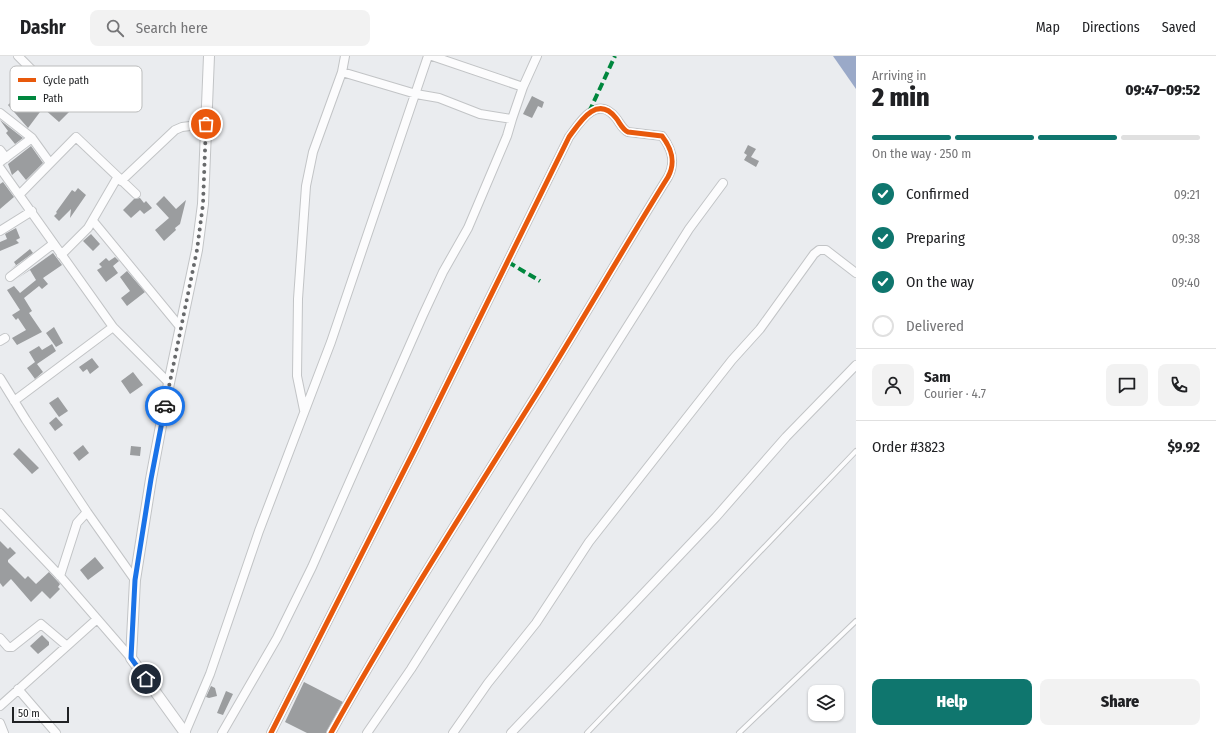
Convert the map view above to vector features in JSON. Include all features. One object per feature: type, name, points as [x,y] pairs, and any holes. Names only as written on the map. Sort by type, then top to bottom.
[{"type":"street","points":[[18,56],[28,66]]},
{"type":"street","points":[[131,658],[135,580],[151,479],[180,328],[197,250],[203,204],[208,56]]},
{"type":"street","points":[[304,411],[297,376],[299,279],[306,186],[313,152],[342,72],[345,56]]},
{"type":"street","points":[[185,733],[210,674],[259,531],[331,342],[428,56]]},
{"type":"street","points":[[432,56],[523,87]]},
{"type":"street","points":[[222,733],[277,638],[312,567],[423,315],[468,228],[507,136],[523,87],[536,56]]},
{"type":"street","points":[[342,72],[416,94],[439,98],[480,114],[512,119]]},
{"type":"street","points":[[271,733],[412,456],[569,137],[589,112],[597,109],[607,110],[624,130],[628,132],[662,136],[672,154],[671,172],[535,396],[493,461],[331,733]]},
{"type":"street","points":[[0,113],[32,138],[50,163]]},
{"type":"street","points":[[61,254],[82,235],[119,179],[175,130],[182,127],[206,124]]},
{"type":"street","points":[[20,194],[76,137],[136,194]]},
{"type":"street","points":[[0,150],[3,160],[32,138]]},
{"type":"street","points":[[0,168],[20,194],[53,244],[113,327],[169,383]]},
{"type":"street","points":[[367,733],[411,669],[689,229],[723,183]]},
{"type":"street","points":[[0,231],[32,211]]},
{"type":"street","points":[[92,221],[180,328]]},
{"type":"street","points":[[10,277],[53,244]]},
{"type":"street","points":[[452,733],[488,683],[536,623],[589,542],[732,360],[760,329],[814,254],[819,250],[826,250],[856,273]]},
{"type":"street","points":[[14,401],[113,327]]},
{"type":"street","points":[[511,733],[716,517],[786,437],[856,365]]},
{"type":"street","points":[[0,378],[87,512],[135,580]]},
{"type":"street","points":[[60,576],[77,523],[87,512]]},
{"type":"street","points":[[0,513],[60,576],[131,658],[185,733]]},
{"type":"street","points":[[0,706],[97,619]]},
{"type":"street","points":[[0,638],[8,647],[12,647],[41,624],[67,646]]},
{"type":"street","points":[[18,689],[56,733]]},
{"type":"street","points":[[0,723],[4,733]]},
{"type":"lane","points":[[587,733],[856,451]]},
{"type":"lane","points":[[739,733],[856,621]]},
{"type":"water","points":[[833,56],[856,56],[856,89]]},
{"type":"building","points":[[532,96],[544,102],[542,108],[538,106],[532,118],[523,114]]},
{"type":"building","points":[[14,112],[40,112],[28,128]]},
{"type":"building","points":[[48,112],[69,112],[59,122]]},
{"type":"building","points":[[0,120],[23,138],[15,144],[6,133],[8,131]]},
{"type":"building","points":[[748,145],[756,149],[751,157],[759,161],[756,167],[744,160],[747,155],[744,153]]},
{"type":"building","points":[[31,146],[43,163],[26,180],[18,170],[12,175],[8,164]]},
{"type":"building","points":[[3,182],[14,197],[0,209],[0,184]]},
{"type":"building","points":[[78,188],[86,195],[70,218],[71,209],[59,221],[54,216],[57,213],[56,212],[72,190],[75,192]]},
{"type":"building","points":[[164,196],[176,209],[186,200],[180,224],[164,241],[155,230],[169,218],[156,204]]},
{"type":"building","points":[[140,198],[144,203],[146,201],[152,208],[144,214],[140,210],[131,218],[123,210],[134,199]]},
{"type":"building","points":[[16,228],[20,238],[16,240],[19,243],[0,251],[0,242],[7,239],[5,234]]},
{"type":"building","points":[[91,234],[100,244],[93,251],[83,241]]},
{"type":"building","points":[[30,249],[33,253],[11,269],[16,265],[14,262]]},
{"type":"building","points":[[53,253],[62,265],[43,278],[48,284],[42,289],[39,286],[24,298],[32,311],[29,313],[42,332],[17,345],[12,338],[26,330],[18,318],[16,320],[12,315],[20,310],[7,290],[14,286],[20,293],[36,280],[30,270],[18,278]]},
{"type":"building","points":[[115,257],[119,261],[113,266],[118,273],[106,282],[97,270],[102,267],[99,264],[106,258],[109,261]]},
{"type":"building","points":[[127,271],[145,292],[127,306],[121,298],[130,291],[120,277]]},
{"type":"building","points":[[54,327],[63,343],[56,347],[46,333]]},
{"type":"building","points":[[52,344],[56,351],[37,364],[43,372],[35,379],[27,368],[35,362],[29,352],[39,346],[42,350]]},
{"type":"building","points":[[92,358],[99,367],[90,374],[87,369],[83,372],[79,367]]},
{"type":"building","points":[[133,372],[143,385],[130,394],[121,381]]},
{"type":"building","points":[[58,397],[68,411],[59,417],[49,403]]},
{"type":"building","points":[[56,417],[63,425],[55,431],[49,423]]},
{"type":"building","points":[[83,445],[89,453],[79,461],[73,453]]},
{"type":"building","points":[[131,446],[141,447],[140,456],[130,455]]},
{"type":"building","points":[[19,448],[39,468],[32,474],[13,454]]},
{"type":"building","points":[[0,541],[8,549],[10,547],[16,553],[8,560],[8,562],[25,579],[28,576],[36,584],[49,572],[60,584],[58,587],[60,589],[50,599],[42,591],[31,602],[11,579],[3,587],[0,583]]},
{"type":"building","points":[[95,557],[104,568],[88,580],[80,570]]},
{"type":"building","points":[[42,635],[49,642],[49,645],[38,654],[30,646]]},
{"type":"building","points":[[304,682],[343,702],[326,733],[307,733],[285,722]]},
{"type":"building","points":[[211,686],[215,688],[217,696],[209,698],[206,697]]},
{"type":"building","points":[[226,691],[233,694],[223,715],[217,713]]},
{"type":"marked path","points":[[589,112],[615,56]]},
{"type":"marked path","points":[[508,262],[540,281]]},
{"type":"cycle path","points":[[271,733],[415,449],[569,137],[584,118],[590,113],[602,109],[609,111],[628,132],[662,136],[672,156],[672,166],[668,177],[553,368],[406,605],[331,733]]},
{"type":"way so far","points":[[165,406],[197,250],[203,204],[206,124]]},
{"type":"route","points":[[146,679],[131,658],[135,580],[151,479],[165,406]]}]
